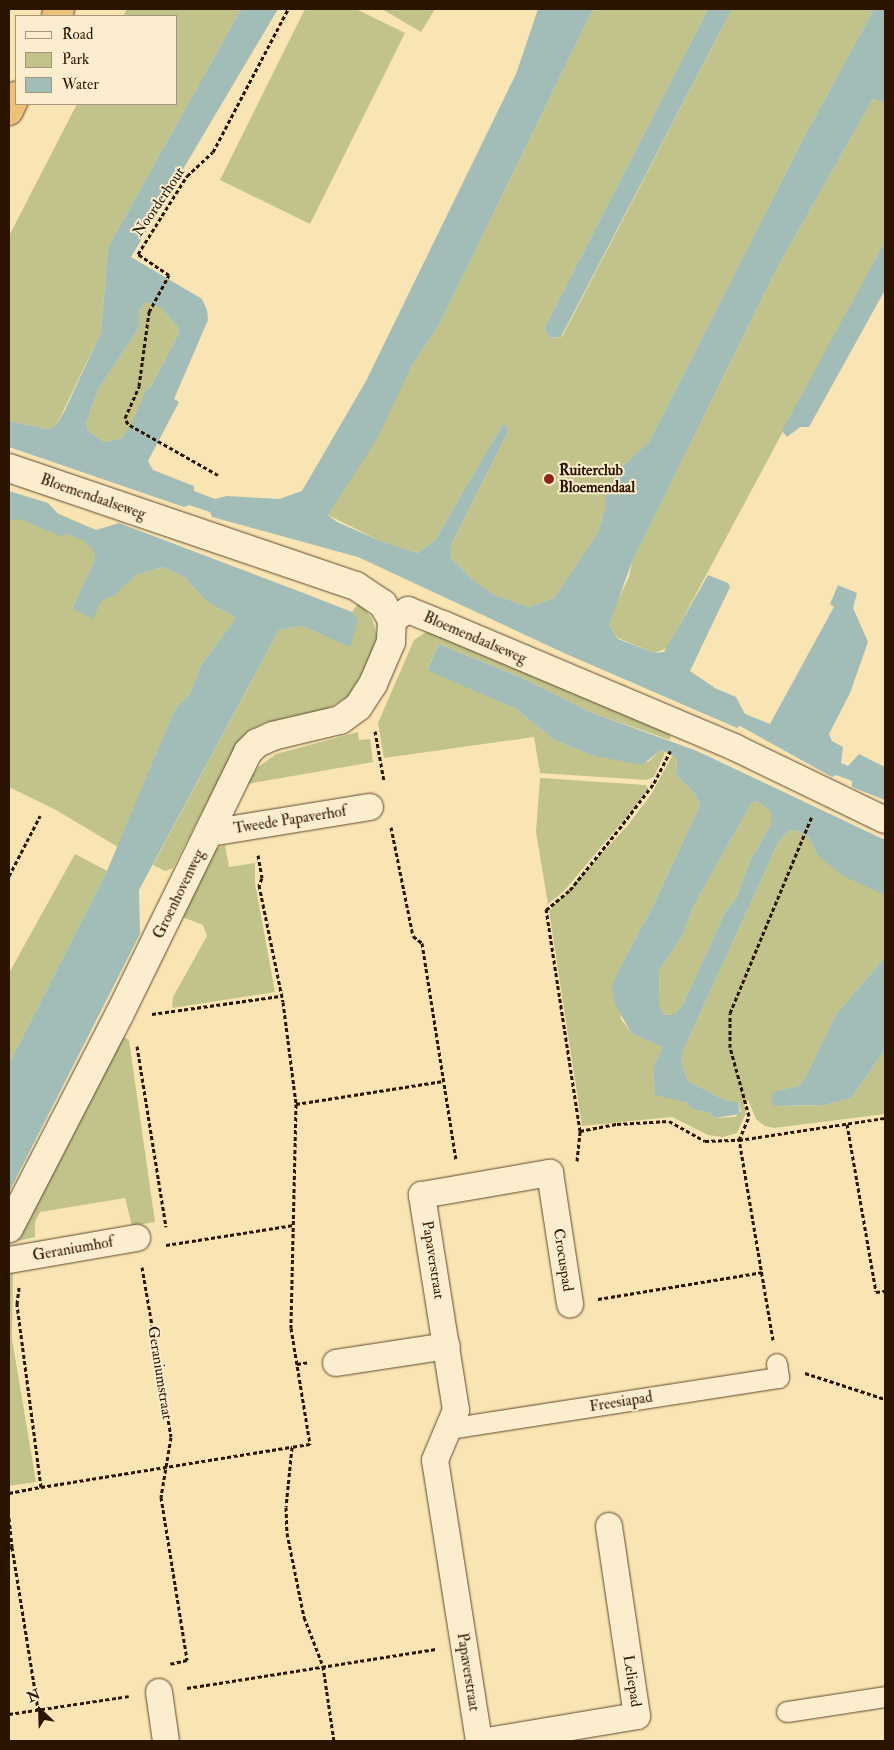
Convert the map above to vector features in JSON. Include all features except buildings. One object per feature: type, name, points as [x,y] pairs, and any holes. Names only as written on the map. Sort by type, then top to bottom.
[{"type":"highway","points":[[9,111],[15,98]]},
{"type":"street","name":"Bloemendaalseweg","points":[[9,468],[356,586],[383,604],[392,620],[408,610],[443,624],[736,748],[885,820]]},
{"type":"street","name":"Groenhovenweg","points":[[9,1228],[126,1018],[241,764],[257,743],[273,736],[340,720],[358,707],[373,684],[391,642],[392,620]]},
{"type":"street","name":"Tweede Papaverhof","points":[[209,833],[382,805]]},
{"type":"street","points":[[460,1189],[550,1173]]},
{"type":"street","name":"Crocuspad","points":[[550,1173],[570,1304]]},
{"type":"street","name":"Papaverstraat","points":[[460,1189],[422,1195],[456,1410],[450,1429],[435,1460],[479,1741]]},
{"type":"street","name":"Geraniumhof","points":[[16,1259],[138,1244]]},
{"type":"street","points":[[336,1363],[447,1346]]},
{"type":"street","name":"Freesiapad","points":[[450,1429],[779,1378],[777,1364]]},
{"type":"street","name":"Leliepad","points":[[488,1741],[637,1716],[609,1526]]},
{"type":"street","points":[[159,1692],[166,1741]]},
{"type":"street","points":[[787,1712],[885,1697]]},
{"type":"path","name":"Noorderhout","points":[[218,475],[128,424],[125,418],[138,386],[145,355],[149,312],[169,275],[138,254],[186,176],[213,152],[288,9]]},
{"type":"path","points":[[358,707],[374,723],[382,805],[396,864],[402,871],[413,936],[422,943],[460,1189]]},
{"type":"path","points":[[550,1173],[560,1164],[579,1160],[580,1131],[546,910],[570,890],[620,829],[654,783],[668,754]]},
{"type":"path","points":[[814,812],[730,1013],[730,1047],[749,1116],[739,1140],[777,1364],[885,1398]]},
{"type":"path","points":[[9,876],[40,816]]},
{"type":"path","points":[[9,1493],[310,1444],[291,1328],[296,1104],[280,996],[259,885],[262,878],[253,825]]},
{"type":"path","points":[[138,1244],[166,1232],[126,1018],[280,996]]},
{"type":"path","points":[[296,1104],[444,1081]]},
{"type":"path","points":[[580,1131],[617,1124],[669,1120],[705,1141],[739,1140],[885,1118]]},
{"type":"path","points":[[847,1124],[876,1292],[885,1290]]},
{"type":"path","points":[[138,1244],[293,1225]]},
{"type":"path","name":"Geraniumstraat","points":[[138,1244],[171,1437],[160,1497],[187,1660],[157,1667],[159,1692]]},
{"type":"path","points":[[16,1259],[17,1304],[41,1487]]},
{"type":"path","name":"Crocuspad","points":[[570,1304],[762,1272]]},
{"type":"path","points":[[292,1447],[286,1507],[287,1533],[304,1617],[323,1666],[334,1741]]},
{"type":"path","points":[[9,1518],[10,1547],[38,1710]]},
{"type":"path","points":[[9,1714],[464,1644]]},
{"type":"green space","points":[[127,9],[241,9],[108,247],[101,332],[57,424],[48,429],[9,421],[9,236],[76,105],[178,105],[178,15],[124,15]]},
{"type":"green space","points":[[305,9],[356,9],[405,33],[310,224],[220,180]]},
{"type":"green space","points":[[382,9],[435,9],[421,32]]},
{"type":"green space","points":[[593,9],[708,9],[544,329],[550,338],[562,337],[732,9],[874,9],[804,137],[649,442],[620,468],[605,490],[605,509],[598,532],[554,598],[529,607],[494,595],[472,579],[451,558],[452,543],[509,430],[506,425],[502,425],[435,540],[418,553],[378,540],[328,515],[411,367],[439,325]]},
{"type":"green space","points":[[873,99],[885,103],[885,241],[667,648],[655,653],[618,638],[609,625],[611,614],[629,577],[632,562],[777,268]]},
{"type":"green space","points":[[146,302],[161,308],[177,326],[179,333],[151,386],[146,390],[133,423],[122,438],[104,442],[88,431],[86,424],[98,390],[139,328],[139,311]]},
{"type":"green space","points":[[9,492],[96,530],[95,559],[72,609],[112,596],[137,575],[163,567],[184,577],[206,601],[236,618],[201,665],[189,696],[177,706],[118,847],[56,810],[9,787]]},
{"type":"green space","points":[[359,602],[372,618],[377,636],[371,657],[350,695],[324,711],[264,723],[249,730],[237,744],[173,868],[165,871],[153,865],[279,630],[302,626],[322,635],[358,621],[352,612]]},
{"type":"green space","points":[[429,630],[671,733],[670,740],[590,712],[520,677],[439,644],[427,669],[516,709],[553,739],[590,755],[648,762],[661,750],[665,753],[654,777],[646,780],[540,773],[534,737],[384,758],[378,723],[414,640]]},
{"type":"green space","points":[[358,732],[359,740],[370,739],[373,762],[247,784],[258,767],[276,754]]},
{"type":"green space","points":[[672,756],[677,757],[676,775],[694,793],[700,805],[652,908],[617,973],[621,1019],[631,1033],[662,1047],[653,1069],[655,1094],[686,1102],[692,1109],[710,1113],[715,1118],[735,1117],[741,1111],[738,1102],[724,1100],[688,1081],[681,1062],[683,1051],[778,843],[789,830],[799,831],[809,838],[817,855],[885,895],[885,952],[881,962],[836,1014],[806,1076],[799,1086],[776,1091],[773,1106],[824,1105],[851,1098],[885,1050],[885,1114],[774,1128],[765,1126],[756,1119],[748,1100],[744,1102],[746,1113],[737,1133],[723,1137],[708,1135],[672,1117],[582,1126],[549,911],[629,824],[652,793]]},
{"type":"green space","points":[[540,778],[646,785],[649,790],[564,891],[548,904],[536,832]]},
{"type":"green space","points":[[757,801],[771,812],[771,824],[750,861],[736,899],[726,910],[684,1002],[675,1014],[664,1015],[660,1008],[659,970],[682,937],[693,907],[751,804]]},
{"type":"green space","points":[[225,845],[229,867],[255,863],[255,883],[275,992],[172,1008],[173,997],[207,936],[203,925],[180,916],[214,849]]},
{"type":"green space","points":[[75,854],[107,871],[9,1064],[9,973]]},
{"type":"green space","points":[[119,1034],[129,1040],[155,1222],[132,1226],[125,1198],[40,1212],[35,1222],[35,1237],[18,1241]]},
{"type":"green space","points":[[13,1271],[12,1339],[36,1482],[9,1486],[9,1272]]},
{"type":"water","points":[[241,9],[278,9],[131,257],[202,299],[207,310],[208,320],[174,399],[179,402],[148,461],[153,470],[194,486],[194,491],[215,499],[227,496],[279,499],[302,491],[366,381],[516,74],[538,9],[593,9],[439,325],[411,367],[378,437],[328,515],[337,522],[378,540],[418,553],[435,540],[502,425],[506,425],[509,430],[452,543],[451,558],[472,579],[494,595],[529,607],[554,598],[598,532],[605,509],[605,490],[620,468],[649,442],[804,137],[874,9],[885,9],[885,103],[873,99],[777,268],[632,562],[609,625],[618,639],[655,653],[664,652],[708,575],[728,583],[730,587],[690,671],[715,688],[736,697],[745,714],[770,724],[834,607],[830,604],[838,585],[857,593],[853,608],[868,642],[850,693],[829,734],[832,741],[843,747],[841,763],[848,766],[859,754],[885,767],[885,800],[852,787],[852,781],[836,775],[832,777],[740,726],[737,728],[564,653],[358,557],[212,517],[210,512],[189,505],[184,507],[9,447],[9,421],[48,429],[57,424],[65,410],[101,332],[108,247]],"holes":[[[146,302],[161,308],[177,326],[179,333],[151,386],[146,390],[132,423],[122,438],[104,442],[88,431],[86,424],[98,390],[139,328],[139,311]]]},
{"type":"water","points":[[708,9],[732,9],[561,337],[550,338],[544,329]]},
{"type":"water","points":[[885,241],[885,290],[809,427],[800,427],[787,437],[782,431]]},
{"type":"water","points":[[9,491],[48,503],[59,515],[96,530],[119,523],[352,612],[358,620],[350,647],[302,626],[279,630],[139,890],[140,934],[9,1192],[9,1064],[107,871],[177,706],[189,696],[201,665],[236,618],[206,601],[184,577],[163,567],[137,575],[113,596],[101,601],[93,619],[72,609],[95,559],[94,551],[84,541],[67,534],[60,536],[20,519],[9,520]]},
{"type":"water","points":[[439,644],[520,677],[590,712],[697,751],[885,840],[885,895],[843,876],[817,855],[809,838],[799,831],[789,830],[778,843],[683,1051],[681,1062],[688,1081],[724,1100],[738,1102],[740,1114],[715,1118],[710,1113],[692,1109],[686,1102],[655,1095],[653,1069],[662,1047],[631,1033],[615,1004],[612,987],[617,973],[652,908],[700,805],[694,793],[676,775],[677,758],[661,750],[642,765],[590,755],[553,739],[516,709],[427,670]],"holes":[[[757,801],[771,812],[771,824],[750,861],[736,899],[726,910],[684,1002],[675,1014],[664,1015],[660,1008],[659,970],[682,937],[693,907],[751,804]]]},
{"type":"water","points":[[885,952],[885,1050],[851,1098],[824,1105],[773,1106],[771,1096],[776,1091],[799,1086],[806,1076],[836,1014],[881,962]]},
{"type":"place","name":"Ruiterclub Bloemendaal","points":[[549,479]]}]
